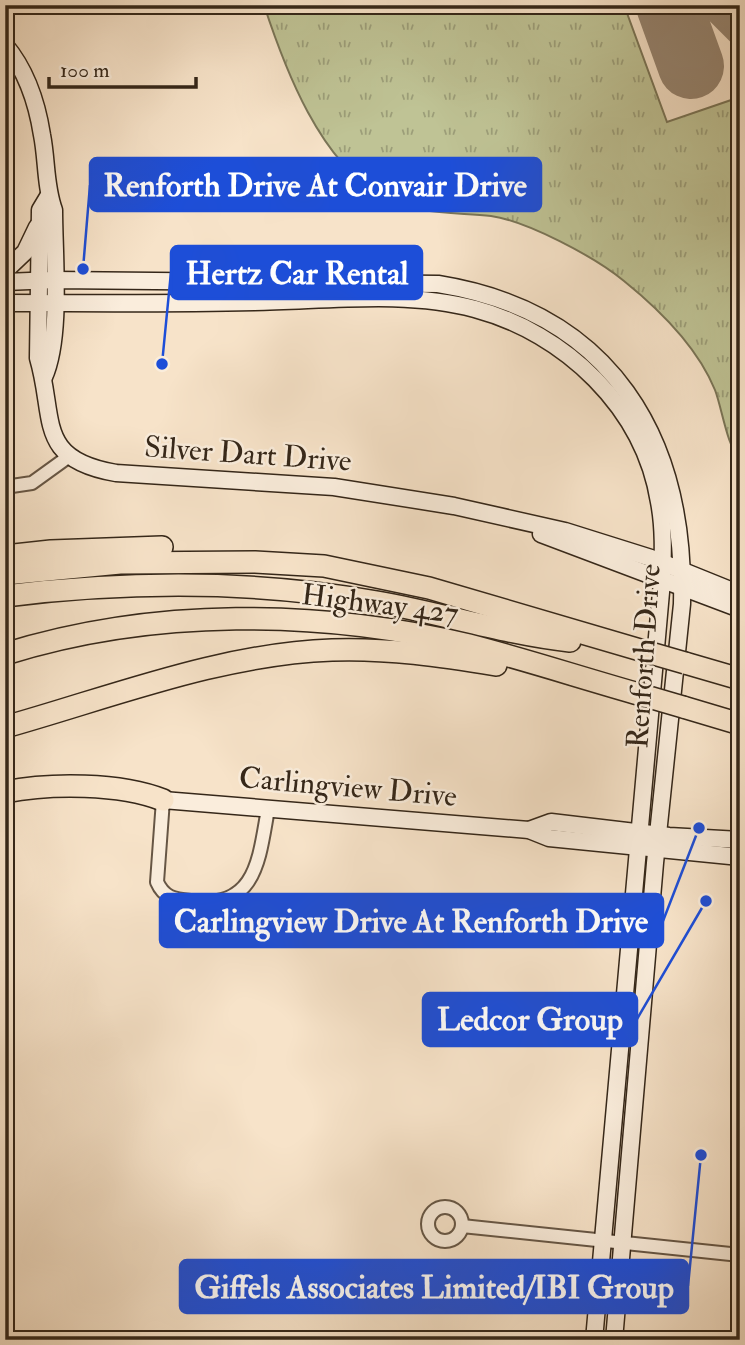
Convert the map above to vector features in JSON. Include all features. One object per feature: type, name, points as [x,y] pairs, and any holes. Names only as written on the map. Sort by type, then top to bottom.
[{"type":"highway","points":[[5,556],[75,550],[175,547],[236,552],[324,566]]},
{"type":"highway","name":"Highway 427","points":[[5,573],[120,563],[255,562],[324,566],[417,585],[740,679]]},
{"type":"highway","points":[[5,596],[116,586],[254,586],[377,602],[537,636],[641,650]]},
{"type":"highway","name":"Highway 427","points":[[5,653],[62,638],[158,623],[273,621],[358,627],[435,638],[740,724]]},
{"type":"highway","points":[[5,727],[224,665],[280,654],[333,650],[408,652],[605,685]]},
{"type":"highway","points":[[5,792],[56,788],[100,789],[142,792],[163,800]]},
{"type":"highway","points":[[5,806],[59,801],[141,805],[163,800]]},
{"type":"main road","points":[[5,45],[24,73],[33,96],[42,135],[49,195],[54,210],[46,280]]},
{"type":"main road","points":[[49,195],[40,210],[51,362],[44,377],[47,414],[53,433],[68,457]]},
{"type":"main road","points":[[5,271],[25,252],[40,222]]},
{"type":"main road","name":"Renforth Drive","points":[[5,282],[46,280],[438,284],[472,289],[508,301],[562,331],[592,353],[637,404],[656,441],[675,497],[683,581],[649,841]]},
{"type":"main road","name":"Renforth Drive","points":[[5,303],[398,300],[474,309],[517,323],[548,340],[582,366],[600,383],[627,422],[650,467],[659,499],[663,563],[649,841]]},
{"type":"main road","name":"Silver Dart Drive","points":[[68,457],[85,466],[116,473],[334,487],[454,506],[565,531],[663,563],[683,581],[740,609]]},
{"type":"main road","name":"Silver Dart Drive","points":[[497,516],[662,581],[683,581],[740,594]]},
{"type":"main road","name":"Carlingview Drive","points":[[163,800],[529,830],[551,822],[740,857]]},
{"type":"main road","points":[[594,1340],[649,841]]},
{"type":"main road","points":[[614,1340],[649,841]]},
{"type":"main road","name":"Carlingview Drive","points":[[649,841],[740,841]]},
{"type":"street","points":[[5,486],[32,483],[68,457]]},
{"type":"street","points":[[163,800],[157,881],[161,891],[170,899],[208,904],[233,894],[249,883],[256,872],[268,809]]},
{"type":"street","points":[[462,1226],[740,1255]]},
{"type":"green space","points":[[264,5],[624,5],[667,122],[740,97],[740,459],[728,437],[715,390],[698,358],[664,317],[638,292],[611,272],[579,251],[523,225],[491,216],[408,207],[382,196],[360,181],[340,161],[308,112],[294,85]]},
{"type":"taxiway","points":[[712,5],[740,33]]},
{"type":"runway","points":[[669,5],[691,66]]},
{"type":"place","name":"Renforth Drive At Convair Drive","points":[[83,269]]},
{"type":"place","name":"Hertz Car Rental","points":[[162,364]]},
{"type":"place","name":"Carlingview Drive At Renforth Drive","points":[[699,828]]},
{"type":"place","name":"Ledcor Group","points":[[706,901]]},
{"type":"place","name":"Giffels Associates Limited/IBI Group","points":[[701,1155]]}]
